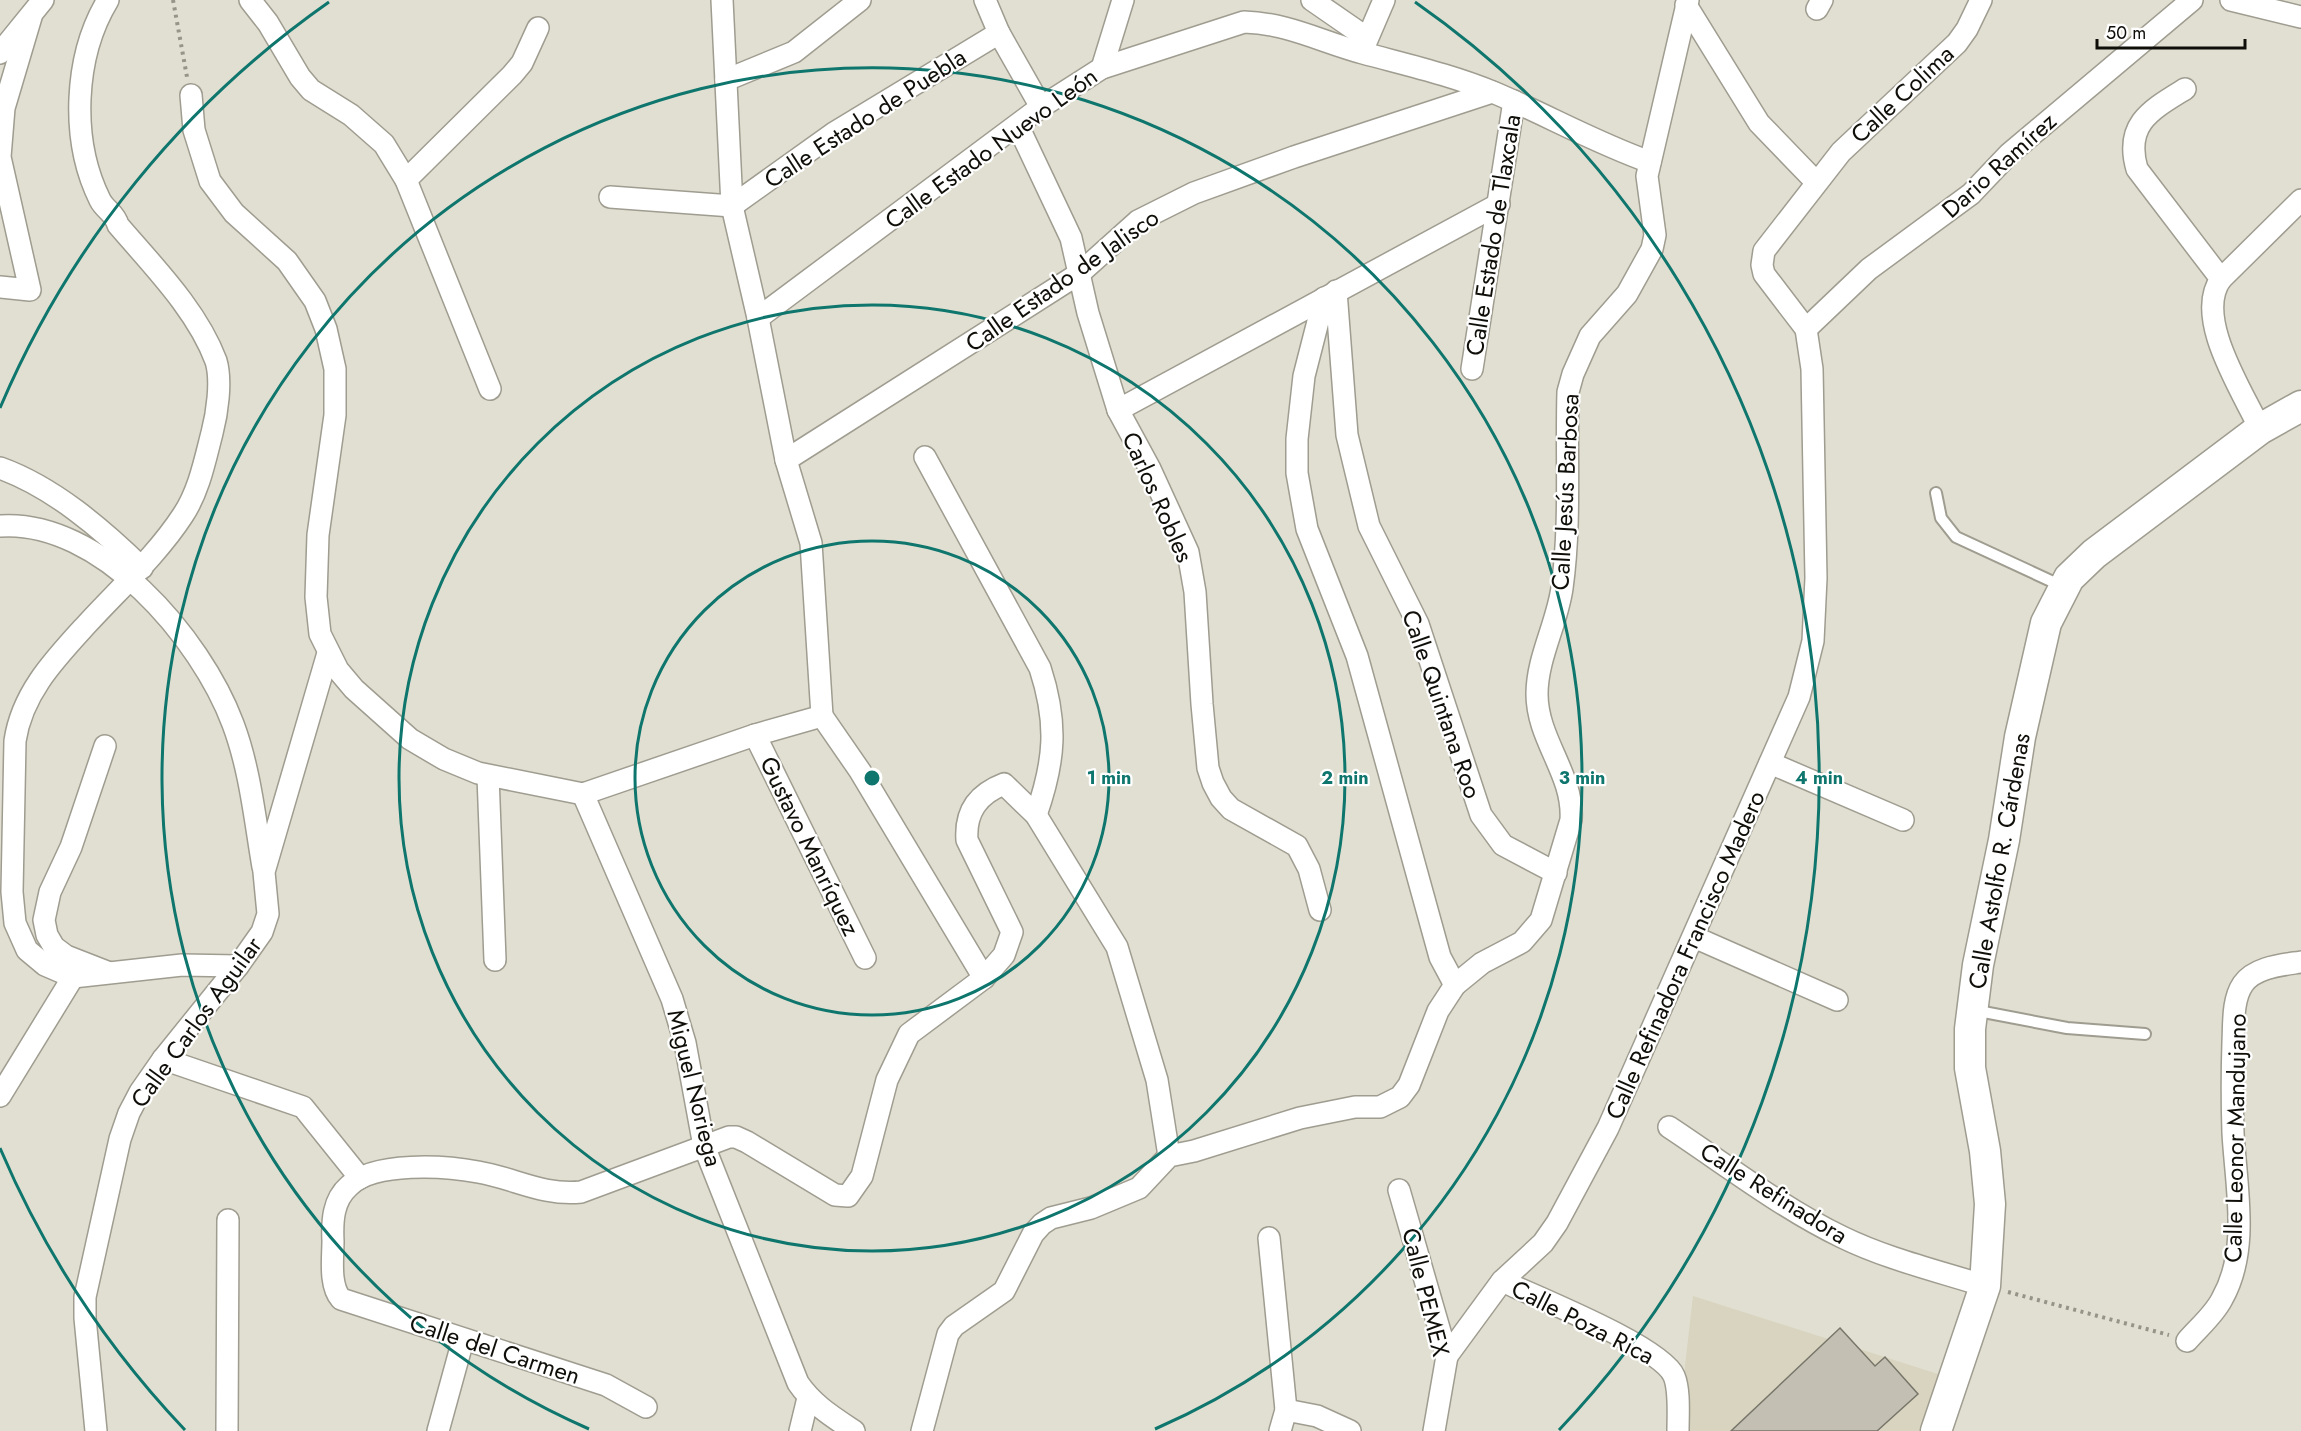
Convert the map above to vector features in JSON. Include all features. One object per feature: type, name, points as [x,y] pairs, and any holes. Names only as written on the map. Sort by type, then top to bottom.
[{"type":"street","points":[[108,0],[98,17],[86,52],[81,114],[84,150],[100,201],[116,217],[118,225],[195,322],[216,363],[218,409],[197,485],[184,513],[136,574],[81,630],[40,678],[26,699],[18,720],[15,741],[12,892],[15,923],[27,950],[45,965],[73,977],[189,964],[238,966]]},
{"type":"street","points":[[250,0],[268,23],[300,77],[327,101],[351,115],[384,144],[406,180],[490,389]]},
{"type":"street","points":[[722,0],[732,206],[758,318],[786,460],[811,543],[822,716],[860,771],[984,978]]},
{"type":"street","points":[[726,80],[794,52],[860,0]]},
{"type":"street","points":[[985,0],[999,33],[1041,107]]},
{"type":"street","points":[[1102,68],[1123,0]]},
{"type":"street","points":[[1312,0],[1364,46],[1384,0]]},
{"type":"street","name":"Calle Colima","points":[[1816,182],[1841,152],[1957,43],[1967,29],[1981,0]]},
{"type":"street","name":"Dario Ramírez","points":[[1806,329],[1869,268],[1971,194],[2009,154],[2192,0]]},
{"type":"street","points":[[2231,0],[2301,17]]},
{"type":"street","points":[[1687,2],[1760,123],[1816,182]]},
{"type":"street","name":"Calle Jesús Barbosa","points":[[1169,1156],[1194,1152],[1300,1118],[1356,1107],[1380,1107],[1393,1102],[1409,1085],[1438,1011],[1455,985],[1482,963],[1511,950],[1531,934],[1546,908],[1571,820],[1571,796],[1542,727],[1537,694],[1538,678],[1563,586],[1568,392],[1573,374],[1590,336],[1627,294],[1652,249],[1655,235],[1647,176],[1659,135],[1687,2]]},
{"type":"street","points":[[0,53],[37,9]]},
{"type":"street","points":[[0,287],[30,290],[0,157],[2,114],[37,9]]},
{"type":"street","name":"Calle Estado Nuevo León","points":[[758,318],[1041,107],[1102,68],[1244,22],[1266,22],[1364,46],[1492,92],[1618,151],[1650,162]]},
{"type":"street","points":[[406,180],[512,75],[522,63],[538,28]]},
{"type":"street","name":"Calle Estado de Puebla","points":[[732,206],[834,133],[999,33]]},
{"type":"street","points":[[2184,89],[2153,108],[2141,122],[2135,136],[2133,154],[2138,169],[2221,279]]},
{"type":"street","name":"Calle Estado de Jalisco","points":[[786,460],[1080,273],[1138,221],[1194,193],[1294,157],[1492,92]]},
{"type":"street","points":[[190,96],[194,130],[210,181],[234,213],[287,261],[315,301],[326,329],[335,369],[335,415],[315,567],[320,634],[328,653],[354,689],[410,739],[444,759],[488,776],[583,794],[754,735],[822,716]]},
{"type":"street","name":"Calle Estado de Tlaxcala","points":[[1472,369],[1514,102]]},
{"type":"street","name":"Carlos Robles","points":[[1018,126],[1071,238],[1088,313],[1118,410],[1150,469],[1188,552],[1196,592],[1202,704],[1208,768],[1213,783],[1221,798],[1231,808],[1297,846],[1309,869],[1320,910]]},
{"type":"street","name":"Calle Refinadora Francisco Madero","points":[[1447,1356],[1502,1281],[1543,1243],[1578,1189],[1694,937],[1799,698],[1813,641],[1816,578],[1812,369],[1806,329],[1764,274],[1762,265],[1768,245],[1816,182]]},
{"type":"street","points":[[610,197],[732,206]]},
{"type":"street","points":[[2260,429],[2212,323],[2214,289],[2221,279],[2301,200]]},
{"type":"street","points":[[1118,410],[1499,204]]},
{"type":"street","points":[[1330,294],[1304,376],[1297,439],[1297,473],[1307,529],[1357,656],[1440,957],[1455,985]]},
{"type":"street","name":"Calle Quintana Roo","points":[[1330,294],[1347,435],[1369,526],[1418,624],[1481,815],[1503,845],[1556,873]]},
{"type":"street","name":"Calle Astolfo R. Cárdenas","points":[[1936,1431],[1985,1286],[1990,1204],[1985,1151],[1970,1068],[1972,1010],[1978,965],[2039,648],[2046,623],[2064,587],[2094,554],[2260,429],[2301,406]]},
{"type":"street","points":[[925,457],[1040,668],[1049,697],[1054,746],[1047,784],[1036,815]]},
{"type":"street","points":[[0,468],[56,498],[92,522],[183,635],[224,702],[242,756],[264,872]]},
{"type":"street","points":[[0,526],[36,528],[62,535],[136,574]]},
{"type":"street","name":"Calle Carlos Aguilar","points":[[96,1431],[85,1318],[86,1297],[120,1139],[140,1092],[262,932],[268,914],[264,872],[328,653]]},
{"type":"street","name":"Gustavo Manríquez","points":[[754,735],[865,958]]},
{"type":"street","points":[[105,746],[71,847],[48,899],[44,920],[47,935],[54,947],[66,956],[108,972]]},
{"type":"street","points":[[1770,763],[1903,820]]},
{"type":"street","points":[[488,776],[495,960]]},
{"type":"street","points":[[163,1059],[303,1107],[360,1178],[375,1173],[414,1168],[449,1168],[480,1172],[545,1191],[581,1192],[720,1139],[736,1137],[827,1191],[841,1197],[848,1196],[862,1176],[887,1080],[909,1034],[984,978],[1004,955],[1012,932],[967,840],[966,823],[974,804],[987,791],[1004,784],[1036,815],[1117,948],[1157,1080],[1169,1156],[1139,1188],[1091,1208],[1051,1218],[1033,1234],[1004,1291],[954,1326],[948,1334],[922,1431]]},
{"type":"street","name":"Miguel Noriega","points":[[583,794],[672,999],[685,1043],[704,1146],[798,1383],[808,1398],[854,1431]]},
{"type":"street","points":[[1694,937],[1837,1000]]},
{"type":"street","name":"Calle Leonor Mandujano","points":[[2187,1341],[2222,1300],[2234,1268],[2238,1241],[2238,1184],[2233,1133],[2233,1049],[2237,1000],[2242,985],[2254,975],[2274,967],[2301,962]]},
{"type":"street","points":[[0,1096],[73,977]]},
{"type":"street","name":"Calle Refinadora","points":[[1669,1127],[1794,1209],[1844,1238],[1867,1248],[1985,1286]]},
{"type":"street","name":"Calle del Carmen","points":[[360,1178],[348,1186],[338,1201],[332,1222],[334,1286],[341,1299],[606,1385],[646,1407]]},
{"type":"street","name":"Calle PEMEX","points":[[1399,1190],[1447,1356],[1434,1431]]},
{"type":"street","points":[[227,1431],[228,1220]]},
{"type":"street","points":[[1269,1238],[1286,1410],[1280,1431]]},
{"type":"street","name":"Calle Poza Rica","points":[[1502,1281],[1637,1344],[1667,1366],[1675,1377],[1678,1431]]},
{"type":"street","points":[[438,1431],[463,1340]]},
{"type":"street","points":[[800,1431],[808,1398]]},
{"type":"street","points":[[1286,1410],[1317,1416],[1350,1431]]},
{"type":"lane","points":[[1936,493],[1941,519],[1956,537],[2064,587]]},
{"type":"lane","points":[[1972,1010],[2067,1028],[2145,1034]]},
{"type":"path","points":[[173,0],[190,96]]},
{"type":"path","points":[[1985,1286],[2187,1341]]},
{"type":"shaded area","points":[[1693,1296],[1941,1375],[1921,1431],[1685,1431],[1685,1366]]},
{"type":"building","points":[[1840,1328],[1875,1366],[1885,1357],[1918,1394],[1877,1431],[1731,1431]]}]
